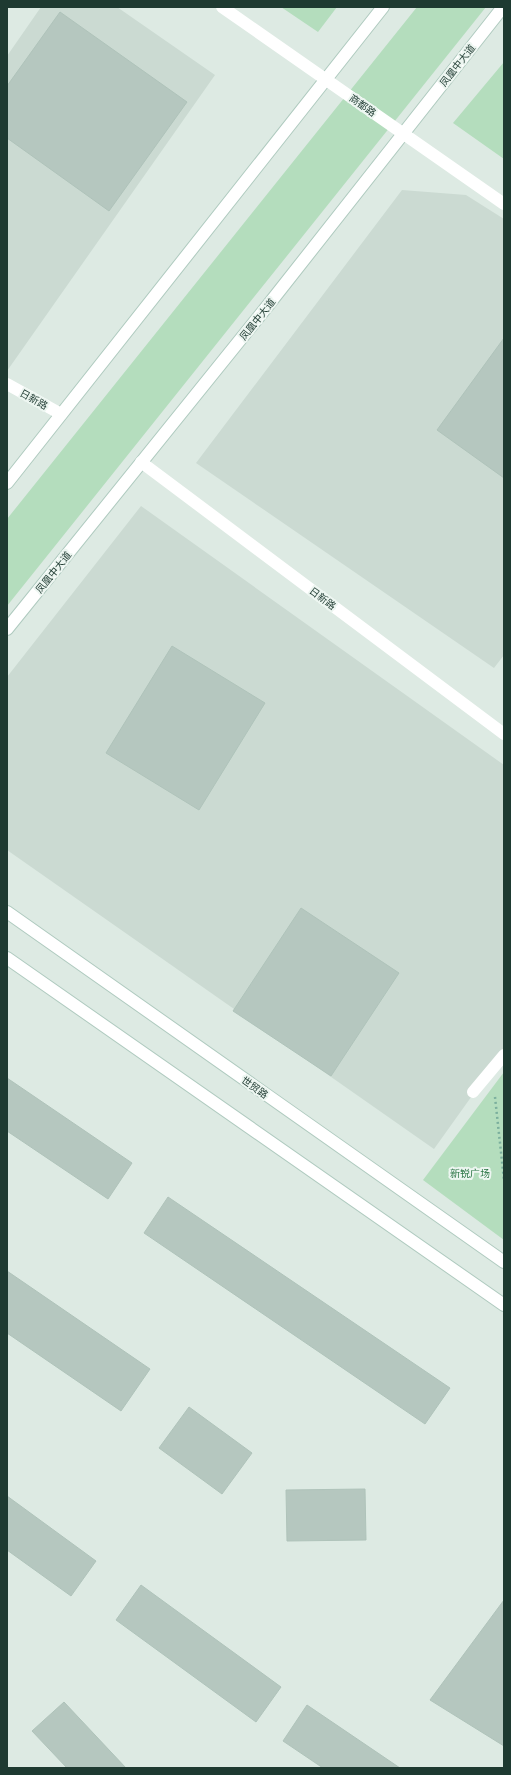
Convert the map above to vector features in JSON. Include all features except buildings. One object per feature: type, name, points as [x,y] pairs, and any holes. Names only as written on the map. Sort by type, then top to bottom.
[{"type":"main road","name":"商都路","points":[[222,7],[504,204]]},
{"type":"main road","points":[[7,483],[383,7]]},
{"type":"main road","name":"凤凰中大道","points":[[7,629],[269,304],[503,7]]},
{"type":"main road","name":"日新路","points":[[7,384],[61,414]]},
{"type":"main road","name":"日新路","points":[[141,462],[504,734]]},
{"type":"main road","name":"世贸路","points":[[7,912],[504,1262]]},
{"type":"main road","points":[[7,958],[504,1305]]},
{"type":"main road","points":[[473,1092],[504,1054]]},
{"type":"path","points":[[494,1090],[504,1180]]},
{"type":"shaded area","points":[[41,7],[117,7],[215,75],[7,371],[7,56]]},
{"type":"shaded area","points":[[402,190],[466,195],[504,219],[504,655],[494,668],[196,463]]},
{"type":"shaded area","points":[[141,506],[504,765],[504,1051],[434,1149],[7,850],[7,677]]},
{"type":"green space","points":[[281,7],[337,7],[318,32]]},
{"type":"green space","points":[[417,7],[486,7],[7,606],[7,519]]},
{"type":"green space","points":[[504,62],[504,159],[453,123]]},
{"type":"green space","name":"新锐广场","points":[[504,1072],[504,1240],[423,1180]]}]
